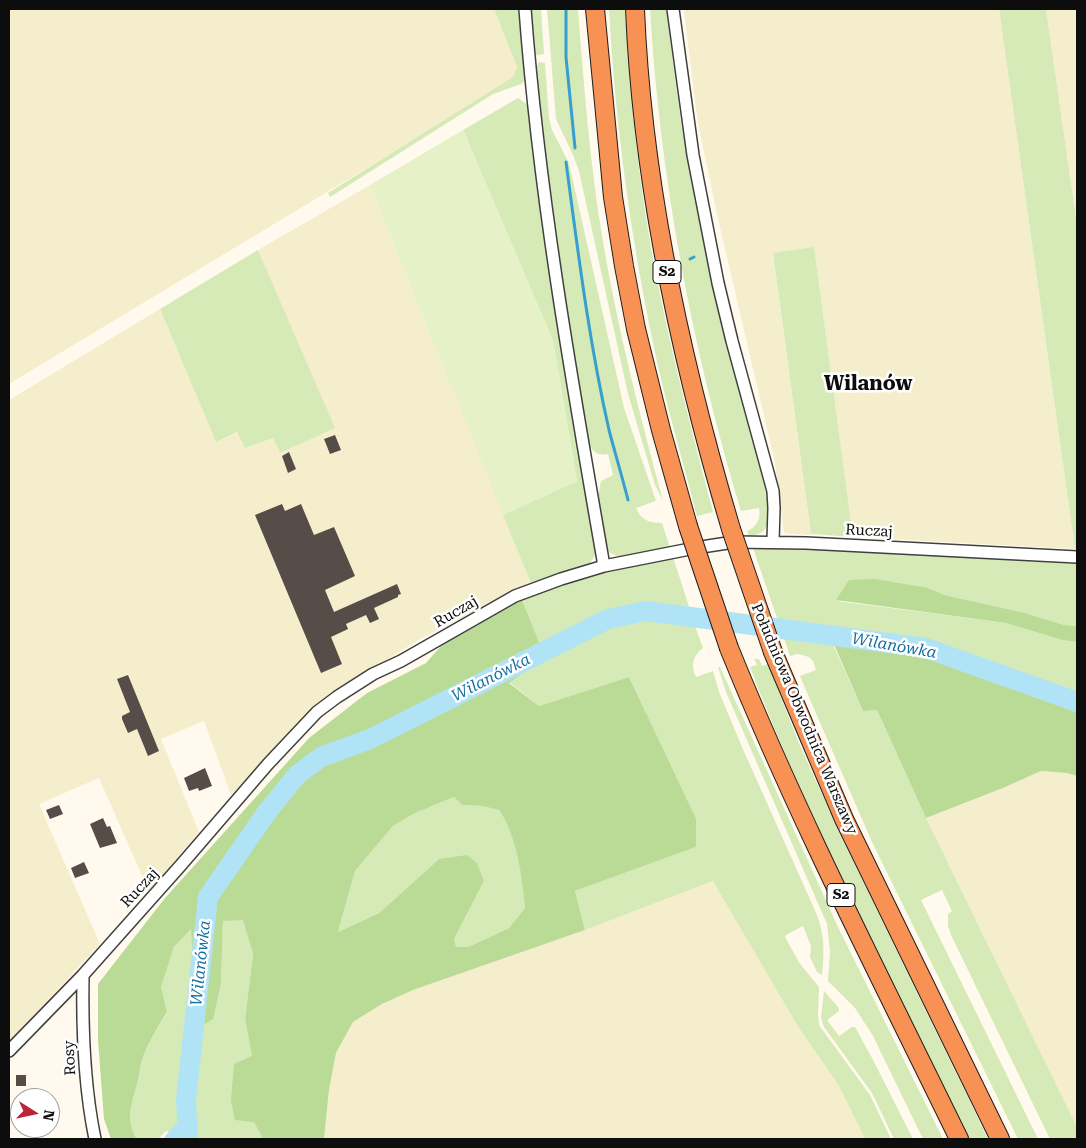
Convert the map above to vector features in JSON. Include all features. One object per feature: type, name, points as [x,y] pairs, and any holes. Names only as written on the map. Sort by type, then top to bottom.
[{"type":"highway","name":"S2","points":[[595,9],[613,197],[624,266],[636,329],[661,430],[688,526],[729,648],[755,714],[793,797],[959,1139]]},
{"type":"highway","name":"Południowa Obwodnica Warszawy","points":[[635,9],[649,159],[664,256],[698,418],[730,529],[773,652],[844,819],[1000,1139]]},
{"type":"street","points":[[525,9],[531,84],[544,192],[604,566]]},
{"type":"street","points":[[673,9],[693,155],[718,283],[773,491],[773,541]]},
{"type":"street","name":"Ruczaj","points":[[9,1051],[82,975],[181,865],[268,764],[324,707],[373,674],[400,661],[514,596],[604,566],[734,542],[773,541],[1077,557]]},
{"type":"street","name":"Rosy","points":[[82,975],[87,1089],[89,1111],[95,1139]]},
{"type":"shaded area","points":[[9,9],[494,9],[517,67],[513,77],[443,122],[9,384]]},
{"type":"shaded area","points":[[685,9],[999,9],[1075,549],[853,537],[814,248],[773,254],[811,535],[784,533],[775,463],[718,219],[698,123]]},
{"type":"shaded area","points":[[1046,9],[1077,9],[1077,225]]},
{"type":"shaded area","points":[[370,185],[531,583],[422,638],[324,698],[231,795],[204,721],[161,739],[199,832],[149,892],[99,778],[39,804],[100,944],[9,1042],[9,400],[160,309],[216,442],[238,432],[245,448],[273,438],[280,453],[334,428],[258,250]]},
{"type":"shaded area","points":[[1041,771],[1067,773],[1077,776],[1077,1127],[926,818]]},
{"type":"shaded area","points":[[713,881],[759,955],[799,1028],[839,1086],[865,1139],[324,1139],[329,1090],[336,1053],[353,1022],[382,1004],[413,990],[585,930]]},
{"type":"green space","points":[[494,9],[518,9],[525,73],[524,81],[521,84],[493,94],[330,197],[328,193],[513,77],[517,67]]},
{"type":"green space","points":[[528,9],[541,9],[544,54],[533,56]]},
{"type":"green space","points":[[547,9],[578,9],[591,155],[603,242],[615,308],[630,373],[663,501],[655,485],[628,394],[579,171],[556,119]]},
{"type":"green space","points":[[609,9],[625,9],[634,127],[649,237],[674,356],[713,512],[697,516],[668,408],[637,260],[619,135]]},
{"type":"green space","points":[[650,9],[666,9],[681,123],[693,187],[720,314],[767,489],[769,519],[767,526],[758,534],[749,536],[747,531],[758,522],[759,508],[741,511],[723,450],[693,326],[681,263],[662,136]]},
{"type":"green space","points":[[999,9],[1046,9],[1077,225],[1077,549],[1075,549]]},
{"type":"green space","points":[[539,62],[545,63],[549,118],[552,130],[569,163],[624,408],[656,501],[636,508],[646,520],[662,523],[670,548],[619,557],[608,552],[598,497],[601,481],[613,475],[608,454],[596,453],[589,443],[556,244],[534,67]]},
{"type":"green space","points":[[518,98],[528,105],[529,110],[596,549],[590,563],[531,583],[503,515],[577,481],[553,341],[463,130]]},
{"type":"green space","points":[[463,130],[553,341],[577,481],[503,515],[370,185]]},
{"type":"green space","points":[[814,247],[853,537],[811,534],[773,253]]},
{"type":"green space","points":[[258,250],[335,428],[280,453],[273,438],[245,448],[237,432],[216,442],[160,309]]},
{"type":"green space","points":[[752,545],[1077,564],[1077,626],[1064,625],[1025,613],[945,595],[928,588],[837,601],[1006,623],[1062,640],[1077,642],[1077,697],[900,638],[828,631],[778,621]]},
{"type":"green space","points":[[673,557],[691,613],[645,608],[619,611],[596,620],[541,648],[522,600],[603,571]]},
{"type":"green space","points":[[875,579],[928,588],[945,595],[1025,613],[1064,625],[1077,626],[1077,642],[1062,640],[1006,623],[836,600],[849,580]]},
{"type":"green space","points":[[522,600],[545,657],[509,683],[539,706],[629,677],[696,819],[696,847],[575,891],[585,930],[413,990],[382,1004],[353,1022],[336,1053],[329,1090],[324,1139],[263,1139],[254,1122],[235,1120],[231,1100],[234,1064],[252,1056],[245,1019],[253,954],[243,920],[223,921],[221,983],[213,1019],[203,1025],[193,988],[191,929],[174,947],[161,987],[167,1012],[145,1051],[141,1062],[130,1117],[133,1132],[137,1139],[111,1139],[104,1119],[98,1040],[98,984],[165,898],[309,738],[367,693],[426,663],[441,646]],"holes":[[[454,797],[462,805],[482,806],[499,810],[510,832],[520,870],[525,908],[509,928],[468,947],[456,947],[454,939],[484,881],[477,863],[467,855],[439,859],[379,913],[338,932],[355,871],[393,826],[413,814]]]},
{"type":"green space","points":[[638,618],[694,623],[703,648],[697,654],[694,661],[694,673],[696,677],[713,671],[719,692],[742,747],[817,915],[823,945],[822,975],[817,972],[810,957],[811,946],[803,926],[785,937],[800,964],[819,987],[819,1025],[870,1095],[891,1139],[865,1139],[839,1086],[799,1028],[713,881],[585,930],[575,891],[696,847],[645,711],[629,677],[539,706],[509,682],[545,657],[617,622]]},
{"type":"green space","points":[[828,631],[900,638],[1077,697],[1077,776],[1067,773],[1041,771],[926,818],[877,710],[863,711]]},
{"type":"green space","points":[[782,633],[830,638],[863,711],[877,710],[926,818],[1077,1127],[1077,1139],[1050,1139],[951,935],[948,926],[948,914],[952,911],[942,890],[921,900],[1038,1139],[1018,1139],[872,842],[808,695],[800,676],[816,670],[813,661],[809,657],[798,654],[790,656]]},
{"type":"green space","points":[[754,659],[759,659],[762,666],[768,664],[798,741],[837,828],[988,1139],[969,1139],[912,1023],[787,758],[750,667],[757,665]]},
{"type":"green space","points":[[718,667],[720,667],[838,927],[943,1139],[923,1139],[873,1036],[855,1008],[828,981],[830,952],[827,924],[726,692]]},
{"type":"green space","points":[[454,797],[462,805],[482,806],[499,810],[511,832],[518,857],[525,908],[509,928],[468,947],[456,947],[454,939],[484,881],[439,859],[379,913],[338,932],[355,871],[393,826],[413,814]]},
{"type":"green space","points":[[243,919],[253,954],[245,1019],[252,1056],[254,1122],[263,1139],[173,1139],[172,1133],[166,1131],[158,1139],[137,1139],[131,1125],[132,1102],[141,1062],[167,1013],[161,987],[174,947],[191,929],[193,988],[221,983],[223,921]]},
{"type":"green space","points":[[824,991],[839,1008],[839,1011],[827,1020],[839,1036],[855,1027],[913,1139],[894,1139],[872,1093],[824,1027],[821,1018]]},
{"type":"building","points":[[335,435],[341,450],[330,454],[324,439]]},
{"type":"building","points":[[289,452],[296,469],[288,473],[282,456]]},
{"type":"building","points":[[282,504],[285,511],[301,504],[314,535],[334,527],[355,576],[325,590],[334,612],[397,584],[401,594],[374,608],[379,619],[370,623],[366,615],[346,624],[348,629],[331,637],[342,664],[321,673],[255,515]]},
{"type":"building","points":[[128,675],[159,751],[148,756],[137,729],[128,733],[122,719],[122,716],[130,712],[117,679]]},
{"type":"building","points":[[205,768],[212,786],[199,791],[198,788],[189,791],[184,778]]},
{"type":"building","points":[[59,805],[63,814],[50,819],[46,810]]},
{"type":"building","points":[[103,818],[107,827],[110,826],[117,843],[100,848],[90,824]]},
{"type":"building","points":[[84,862],[89,873],[75,878],[71,868]]},
{"type":"building","points":[[16,1075],[26,1075],[26,1086],[16,1086]]},
{"type":"waterway","points":[[566,9],[566,57],[575,148]]},
{"type":"waterway","points":[[566,162],[584,297],[596,364],[609,430],[628,500]]},
{"type":"waterway","points":[[690,259],[694,257]]},
{"type":"waterway","name":"Wilanówka","points":[[188,1139],[186,1100],[208,897],[267,812],[297,775],[321,757],[370,739],[608,619],[646,611],[926,648],[1077,702]]},
{"type":"waterway","points":[[170,1139],[186,1121]]},
{"type":"district","name":"Wilanów","points":[[868,384]]}]
